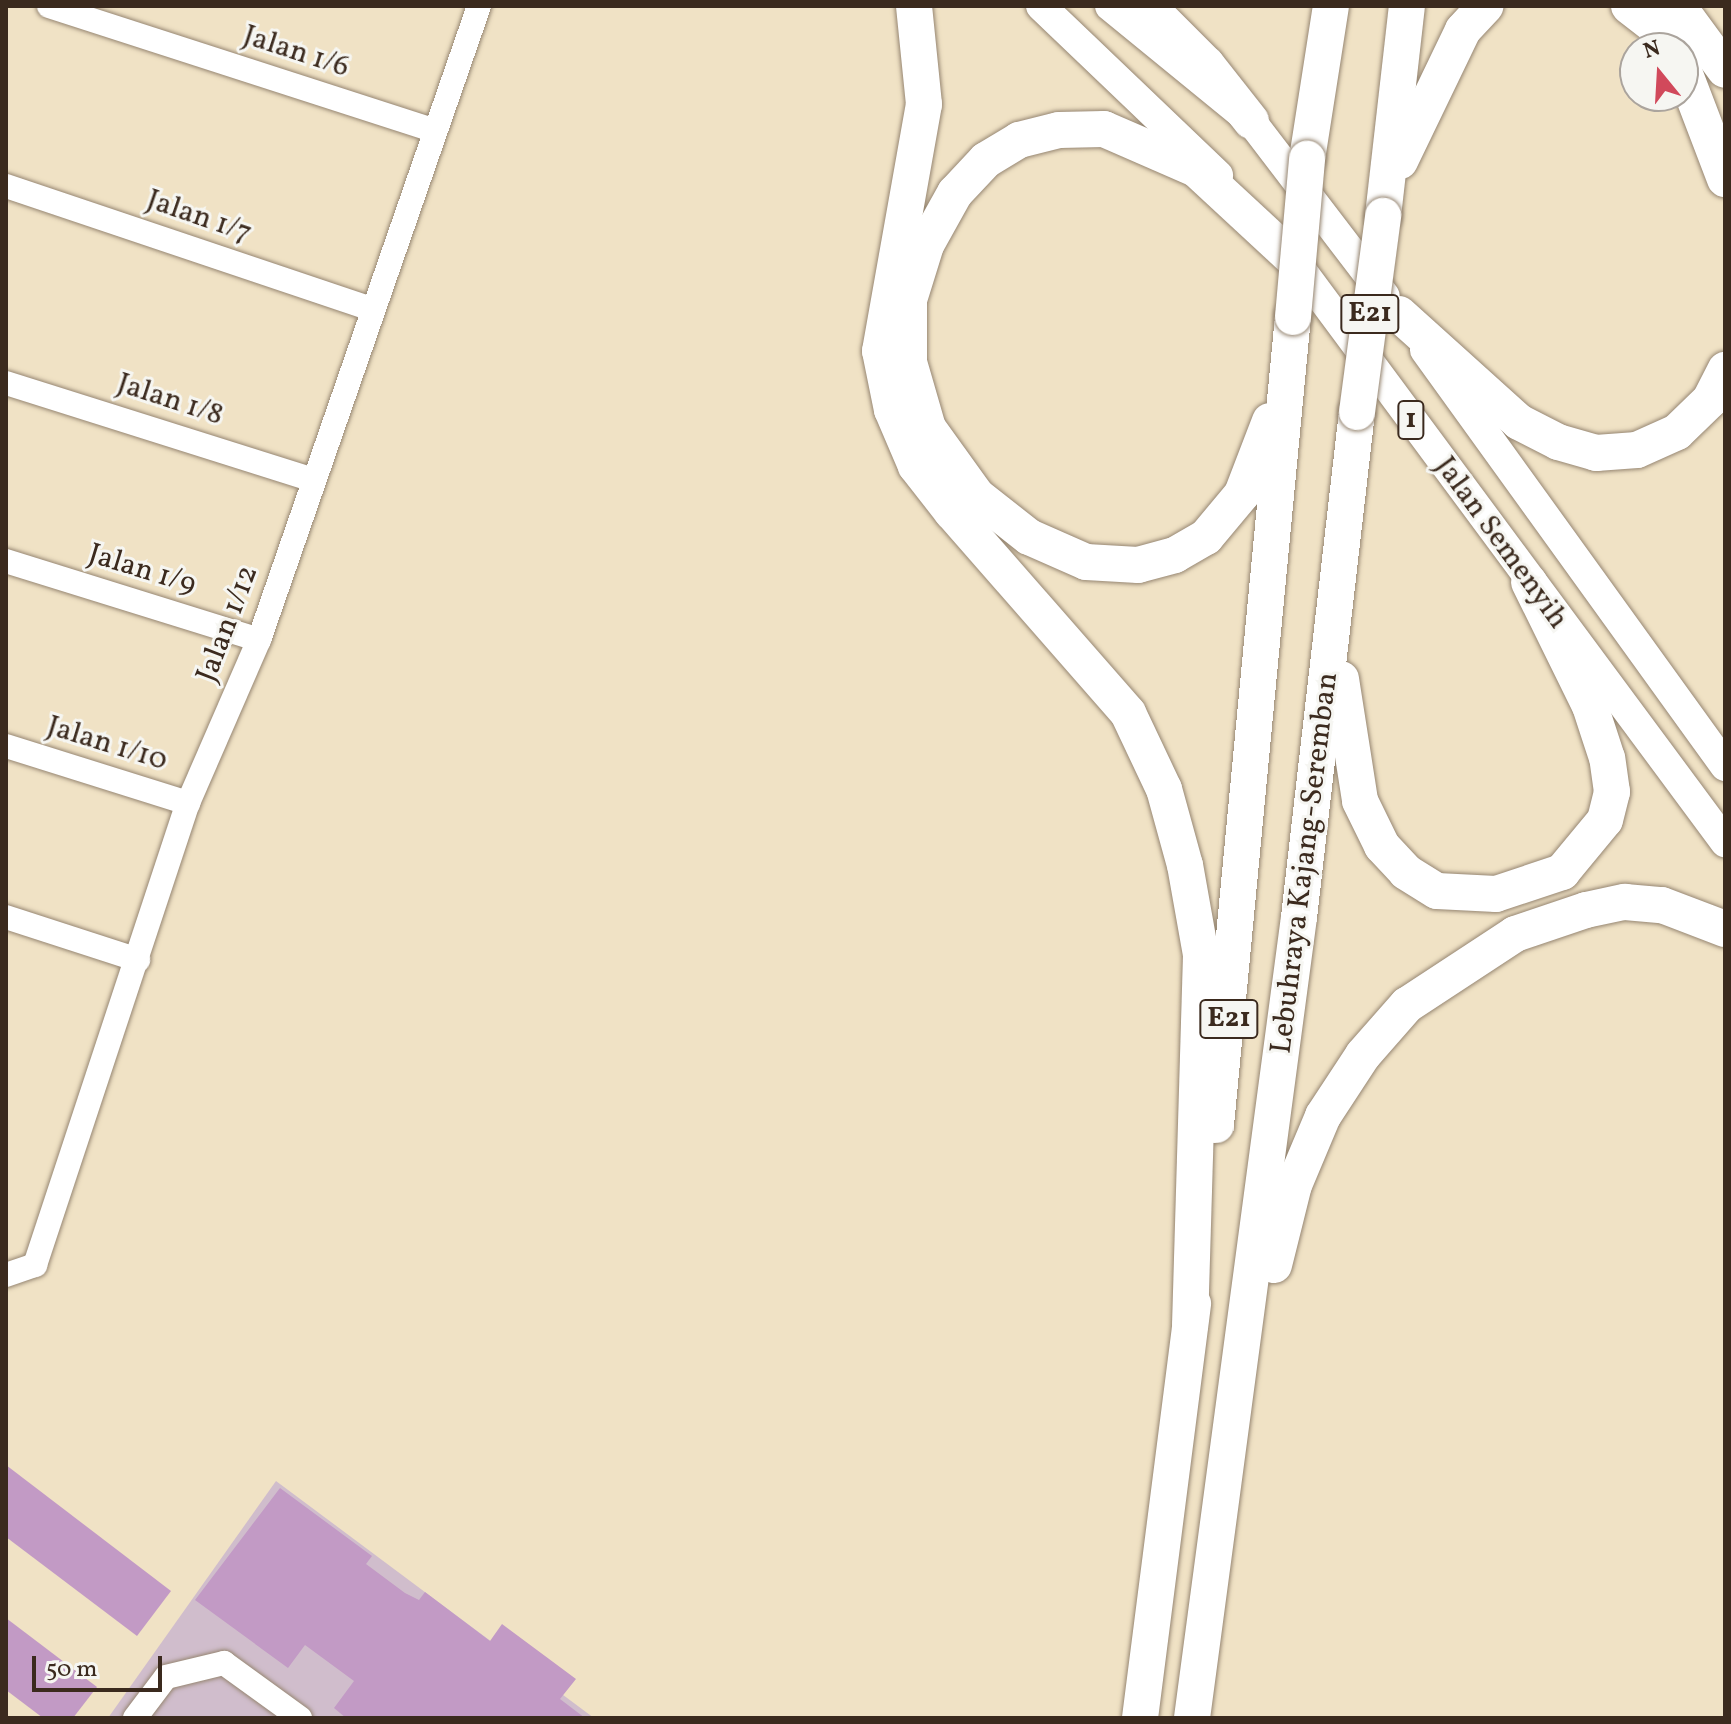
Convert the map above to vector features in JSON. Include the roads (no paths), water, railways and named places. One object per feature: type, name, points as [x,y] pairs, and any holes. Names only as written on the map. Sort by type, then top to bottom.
[{"type":"highway","points":[[914,6],[924,104],[891,265],[880,351],[886,381],[916,466],[1128,713],[1164,789],[1185,865],[1201,955],[1190,1325]]},
{"type":"highway","points":[[1148,6],[1207,65],[1251,121]]},
{"type":"highway","name":"Lebuhraya Kajang-Seremban","points":[[1140,1718],[1233,982],[1307,159],[1331,6]]},
{"type":"highway","name":"Lebuhraya Kajang-Seremban","points":[[1192,1718],[1236,1414],[1334,634],[1357,412],[1407,6]]},
{"type":"highway","points":[[1385,200],[1463,30],[1485,6]]},
{"type":"highway","points":[[1629,6],[1659,32]]},
{"type":"highway","points":[[1678,6],[1725,70]]},
{"type":"highway","points":[[1699,111],[1725,179]]},
{"type":"highway","points":[[1289,357],[1242,494],[1206,537],[1175,555],[1138,565],[1086,562],[1029,537],[977,496],[928,428],[909,362],[909,300],[926,245],[955,193],[997,153],[1019,140],[1059,130],[1104,129],[1196,169],[1292,258]]},
{"type":"highway","points":[[1399,314],[1519,422],[1558,442],[1596,453],[1637,450],[1677,432],[1710,400],[1725,370]]},
{"type":"highway","points":[[1334,634],[1352,766],[1360,801],[1382,846],[1406,872],[1437,891],[1496,894],[1524,888],[1562,872],[1587,847],[1605,820],[1612,792],[1607,758],[1590,706],[1529,582]]},
{"type":"highway","points":[[1236,1414],[1294,1185],[1323,1116],[1363,1055],[1407,1005],[1515,934],[1586,910],[1625,902],[1662,905],[1725,929]]},
{"type":"main road","name":"Jalan Semenyih","points":[[1041,6],[1210,166],[1292,258],[1529,582],[1725,842]]},
{"type":"main road","name":"Jalan Semenyih","points":[[1110,6],[1251,121],[1399,314],[1725,766]]},
{"type":"street","name":"Jalan 1/6","points":[[49,6],[432,130]]},
{"type":"street","name":"Jalan 1/12","points":[[6,1275],[35,1265],[188,803],[259,640],[432,130],[479,6]]},
{"type":"street","name":"Jalan 1/7","points":[[6,186],[371,309]]},
{"type":"street","name":"Jalan 1/8","points":[[6,383],[313,480]]},
{"type":"street","name":"Jalan 1/9","points":[[6,561],[259,640]]},
{"type":"street","name":"Jalan 1/10","points":[[6,746],[188,803]]},
{"type":"street","points":[[6,917],[138,960]]},
{"type":"street","points":[[135,1718],[166,1677],[224,1663],[300,1718]]}]
